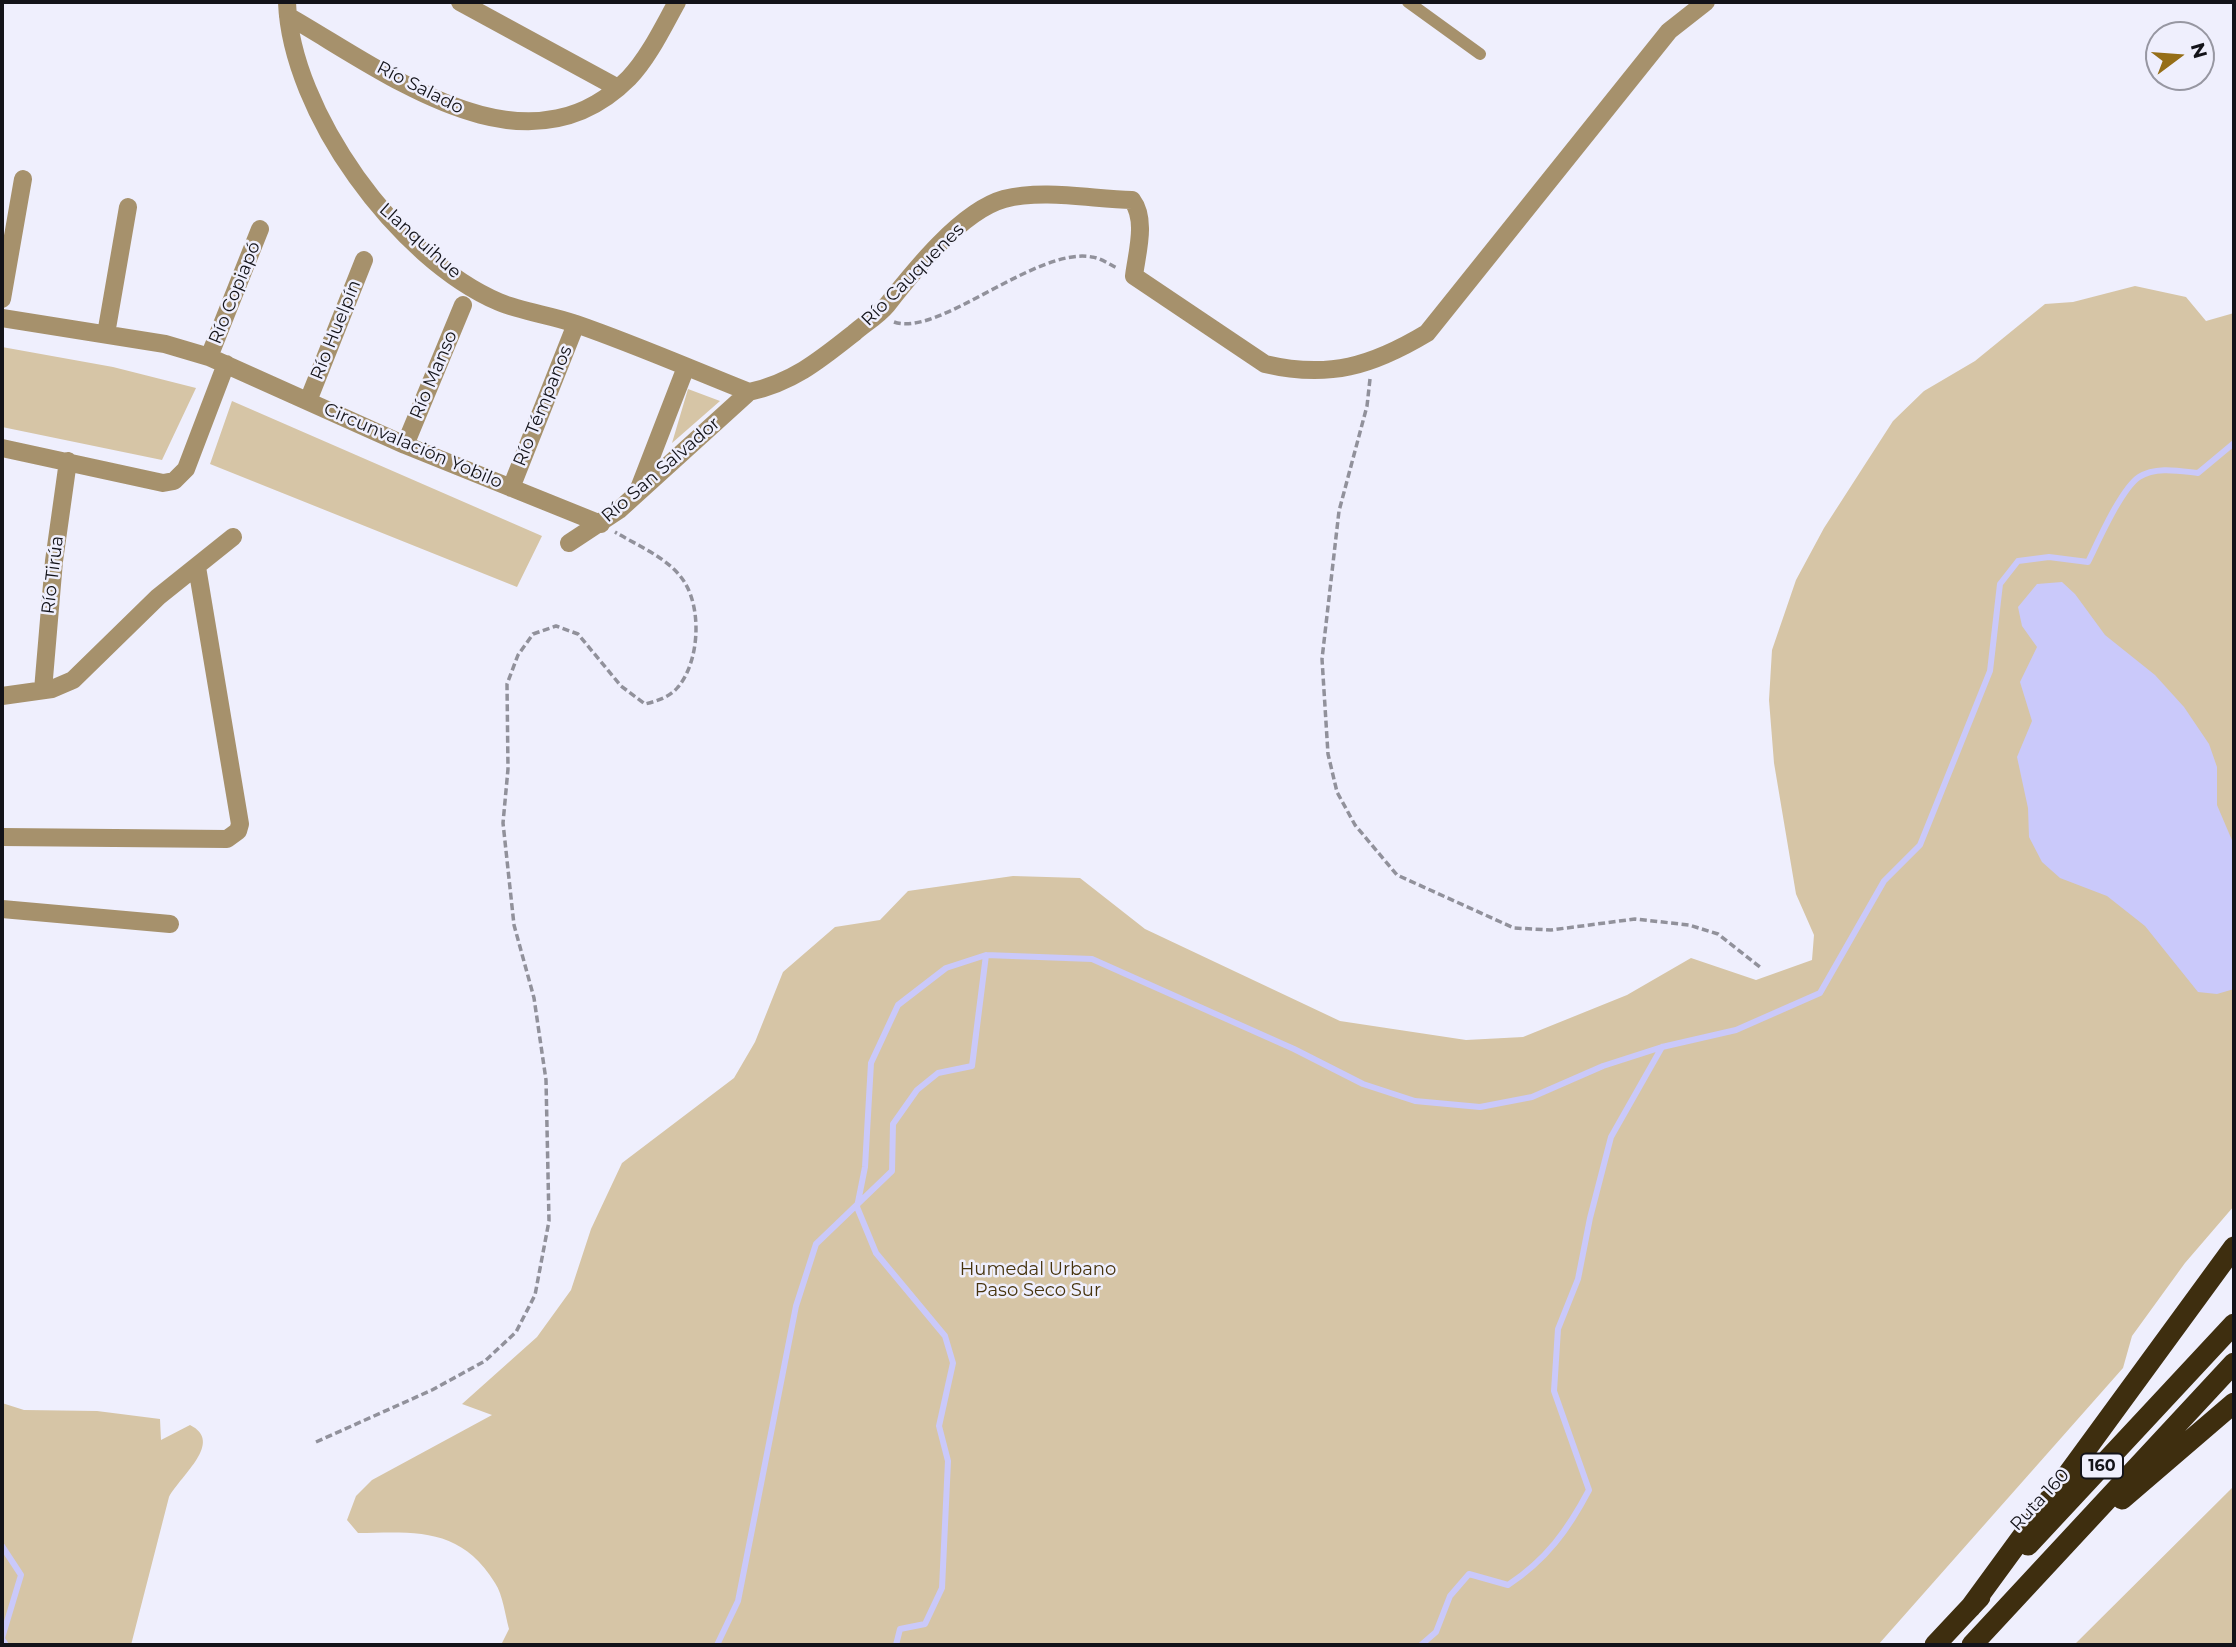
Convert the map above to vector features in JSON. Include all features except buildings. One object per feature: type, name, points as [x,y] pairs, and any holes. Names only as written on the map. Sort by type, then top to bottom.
[{"type":"highway","points":[[1970,1608],[2234,1247]]},
{"type":"highway","name":"Ruta 160","points":[[1936,1645],[2234,1324]]},
{"type":"highway","name":"160","points":[[1972,1645],[2234,1363]]},
{"type":"highway","points":[[2063,1547],[2234,1403]]},
{"type":"street","points":[[460,2],[618,88]]},
{"type":"street","name":"Río Salado","points":[[288,9],[437,100],[489,119],[521,122],[565,116],[596,103],[618,88],[640,65],[677,2]]},
{"type":"street","points":[[1134,276],[1265,364],[1283,368],[1337,369],[1371,363],[1427,333],[1669,31],[1706,2]]},
{"type":"street","name":"Llanquihue","points":[[288,9],[298,63],[319,116],[357,178],[393,220],[435,259],[499,302],[576,324],[748,392]]},
{"type":"street","points":[[2,299],[23,179]]},
{"type":"street","name":"Río Cauquenes","points":[[748,392],[778,384],[804,372],[886,307],[922,260],[992,204],[1030,195],[1132,201],[1139,210],[1140,221],[1134,276]]},
{"type":"street","points":[[106,334],[128,207]]},
{"type":"street","name":"Río Copiapó","points":[[218,361],[260,229]]},
{"type":"street","name":"Río Huelpín","points":[[308,401],[364,260]]},
{"type":"street","name":"Río Manso","points":[[405,445],[463,305]]},
{"type":"street","name":"Circunvalación Yobilo","points":[[2,318],[165,344],[218,361],[405,445],[601,524]]},
{"type":"street","name":"Río Témpanos","points":[[511,488],[576,324]]},
{"type":"street","points":[[2,448],[163,483],[179,478],[186,469],[218,361]]},
{"type":"street","points":[[636,495],[685,367]]},
{"type":"street","name":"Río San Salvador","points":[[569,543],[601,524],[636,495],[748,392]]},
{"type":"street","name":"Río Tirúa","points":[[43,690],[54,561],[68,461]]},
{"type":"street","points":[[2,696],[61,686],[84,671],[158,597],[233,537]]},
{"type":"street","points":[[2,837],[227,839],[238,831],[238,812],[197,567]]},
{"type":"street","points":[[2,909],[170,924]]},
{"type":"lane","points":[[1408,2],[1480,54]]},
{"type":"path","points":[[886,307],[888,320],[904,326],[924,323],[1011,280],[1062,260],[1091,256],[1134,276]]},
{"type":"path","points":[[1371,363],[1367,406],[1339,511],[1322,659],[1328,754],[1337,792],[1355,825],[1397,875],[1514,928],[1551,930],[1634,919],[1689,925],[1718,934],[1760,967]]},
{"type":"path","points":[[316,1442],[432,1390],[485,1361],[516,1332],[535,1295],[549,1221],[546,1080],[534,998],[514,925],[503,823],[508,769],[507,684],[518,655],[533,634],[556,626],[578,634],[621,686],[645,704],[663,699],[679,687],[694,655],[695,611],[685,583],[668,565],[601,524]]},
{"type":"green space","name":"Humedal Urbano Paso Seco Sur","points":[[2135,286],[2186,297],[2206,321],[2234,313],[2234,1206],[2185,1263],[2132,1336],[2123,1368],[1878,1645],[501,1645],[509,1629],[500,1593],[482,1565],[467,1551],[452,1542],[418,1534],[358,1533],[347,1520],[356,1496],[372,1480],[492,1415],[462,1404],[537,1337],[571,1290],[591,1229],[622,1163],[734,1078],[755,1042],[783,972],[835,927],[880,920],[908,891],[1013,876],[1080,878],[1145,929],[1340,1021],[1466,1040],[1523,1037],[1627,995],[1691,958],[1756,980],[1812,960],[1814,935],[1796,894],[1774,763],[1769,700],[1772,650],[1796,580],[1824,528],[1893,421],[1924,391],[1975,361],[2045,304],[2073,302]]},
{"type":"green space","points":[[2,347],[113,367],[196,388],[162,460],[2,427]]},
{"type":"green space","points":[[688,389],[720,401],[672,443]]},
{"type":"green space","points":[[232,401],[542,536],[517,587],[210,464]]},
{"type":"green space","points":[[2,1403],[24,1410],[97,1411],[160,1419],[161,1440],[190,1425],[199,1432],[203,1440],[202,1449],[169,1497],[131,1645],[2,1645]]},
{"type":"green space","points":[[2234,1486],[2234,1645],[2074,1645]]},
{"type":"water","points":[[2062,582],[2075,594],[2105,635],[2155,675],[2184,707],[2209,744],[2217,767],[2217,805],[2234,845],[2234,989],[2217,994],[2198,992],[2145,926],[2107,896],[2060,878],[2042,862],[2029,837],[2028,808],[2017,757],[2032,721],[2020,682],[2037,647],[2022,626],[2018,607],[2037,584]]},
{"type":"waterway","points":[[896,1645],[900,1629],[925,1624],[942,1588],[948,1461],[939,1426],[953,1363],[945,1336],[876,1253],[857,1207],[865,1167],[871,1063],[898,1005],[946,968],[986,955],[1092,959],[1294,1049],[1363,1084],[1415,1101],[1480,1107],[1532,1097],[1603,1066],[1662,1047],[1736,1030],[1820,993],[1884,881],[1920,845],[1990,671],[2000,584],[2018,561],[2049,557],[2088,562],[2118,504],[2139,477],[2160,470],[2198,473],[2234,443]]},
{"type":"waterway","points":[[717,1645],[738,1601],[796,1306],[816,1244],[892,1171],[893,1124],[917,1090],[938,1073],[972,1066],[986,955]]},
{"type":"waterway","points":[[1421,1645],[1436,1632],[1450,1596],[1469,1574],[1508,1585],[1545,1555],[1573,1518],[1589,1490],[1554,1391],[1558,1329],[1578,1279],[1590,1218],[1611,1137],[1662,1047]]},
{"type":"waterway","points":[[2,1546],[21,1575],[2,1638]]},
{"type":"waterway","points":[[2,1639],[6,1645]]}]
